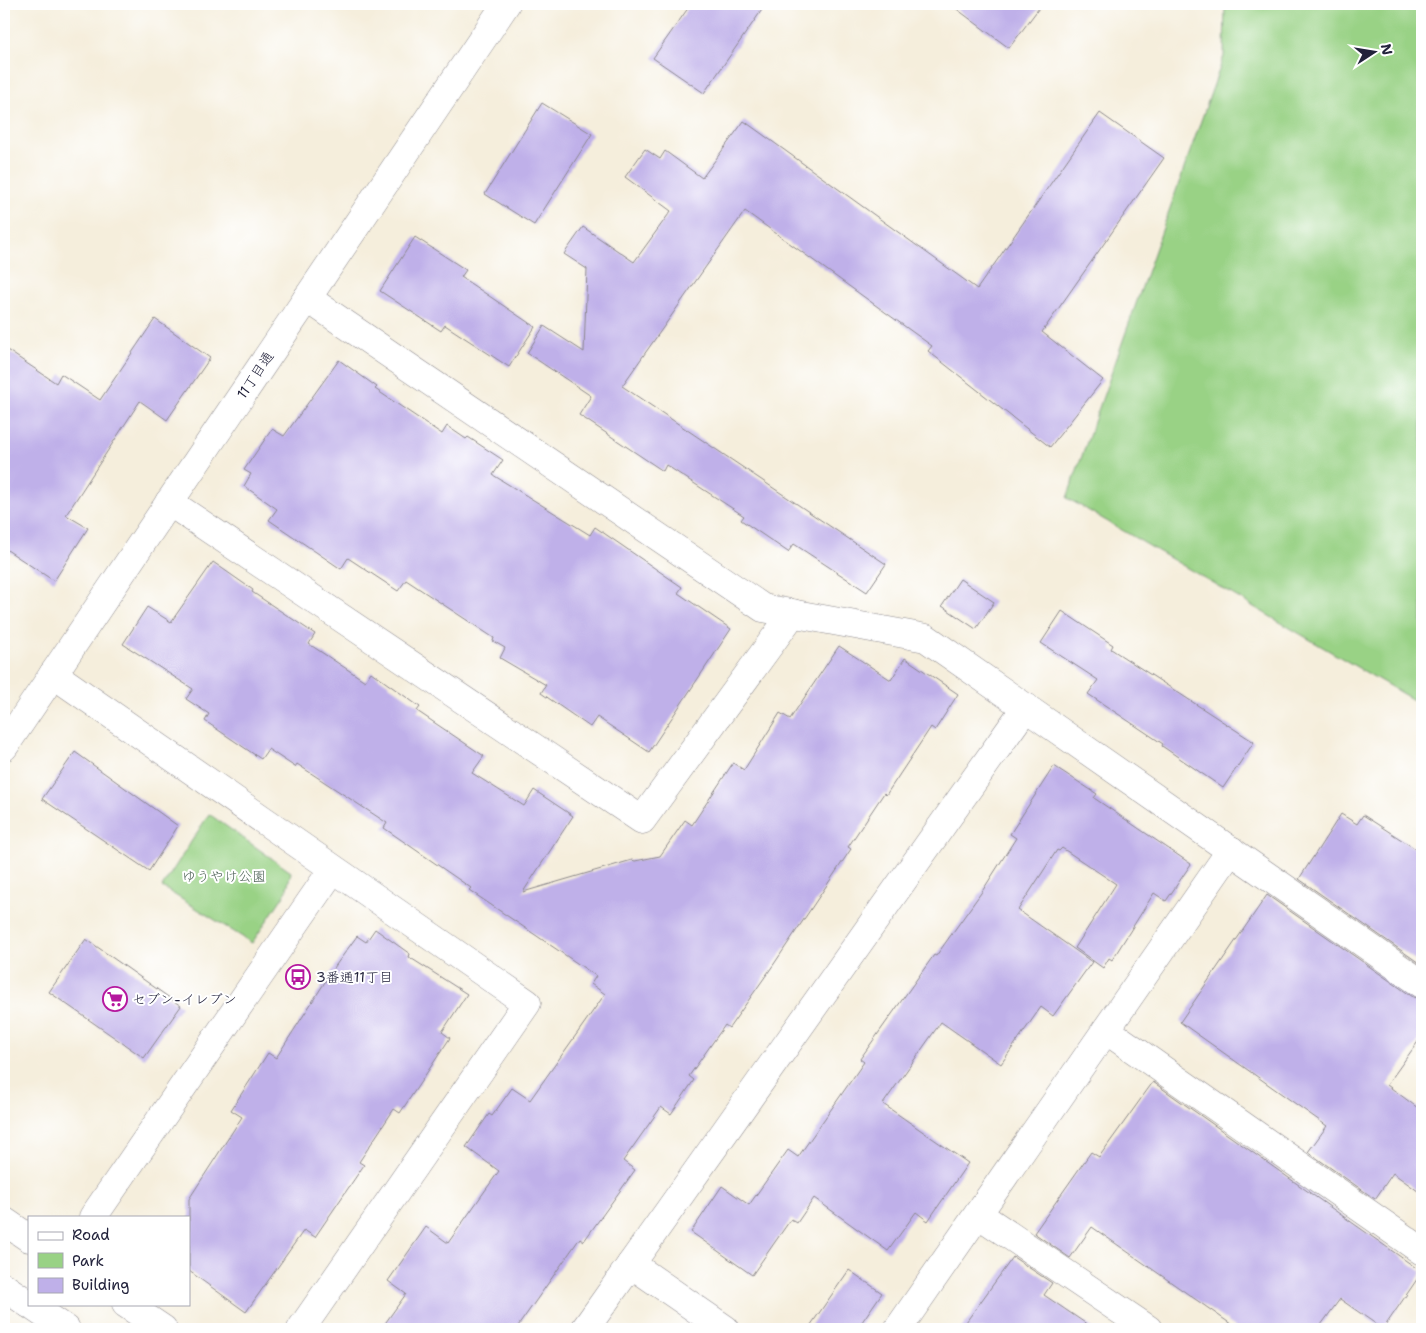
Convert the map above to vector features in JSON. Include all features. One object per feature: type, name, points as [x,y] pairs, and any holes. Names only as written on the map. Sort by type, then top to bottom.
[{"type":"street","name":"11丁目通","points":[[4,747],[506,4]]},
{"type":"street","points":[[307,298],[763,608],[926,638],[1422,984]]},
{"type":"street","points":[[169,502],[642,820],[792,613]]},
{"type":"street","points":[[52,674],[527,1003],[301,1329]]},
{"type":"street","points":[[585,1329],[1026,707]]},
{"type":"street","points":[[898,1329],[1231,850]]},
{"type":"street","points":[[94,1216],[333,869]]},
{"type":"street","points":[[1106,1030],[1422,1251]]},
{"type":"street","points":[[978,1214],[1148,1329]]},
{"type":"street","points":[[4,1221],[28,1237]]},
{"type":"street","points":[[631,1264],[725,1329]]},
{"type":"street","points":[[4,1287],[28,1303]]},
{"type":"street","points":[[32,1306],[66,1329]]},
{"type":"street","points":[[129,1306],[164,1329]]},
{"type":"green space","points":[[1225,4],[1422,4],[1422,705],[1067,498],[1224,56]]},
{"type":"green space","name":"ゆうやけ公園","points":[[209,814],[291,872],[286,892],[252,943],[162,887]]},
{"type":"building","points":[[691,4],[766,4],[704,93],[653,58]]},
{"type":"building","points":[[950,4],[1042,4],[1009,48]]},
{"type":"building","points":[[542,103],[592,134],[534,225],[485,194]]},
{"type":"building","points":[[1100,113],[1164,158],[1042,332],[1103,380],[1050,447],[928,351],[932,346],[745,211],[622,386],[886,564],[867,592],[794,544],[788,552],[741,520],[744,516],[666,465],[663,471],[579,415],[591,396],[527,353],[544,326],[584,352],[587,269],[564,254],[583,227],[634,262],[671,211],[625,177],[645,149],[660,159],[665,151],[702,178],[744,121],[977,289]]},
{"type":"building","points":[[415,237],[466,270],[461,277],[535,327],[509,367],[445,325],[441,331],[380,291]]},
{"type":"building","points":[[155,319],[210,358],[167,420],[140,401],[66,515],[88,528],[54,581],[4,548],[4,348],[56,383],[61,374],[100,400]]},
{"type":"building","points":[[339,360],[377,387],[375,389],[442,434],[447,426],[503,460],[493,475],[590,535],[595,527],[682,587],[678,593],[731,629],[649,752],[597,717],[590,727],[541,693],[546,685],[500,658],[505,648],[493,641],[494,638],[406,580],[398,591],[348,558],[341,569],[269,520],[277,509],[244,486],[251,474],[244,470],[272,429],[284,436]]},
{"type":"building","points":[[213,562],[253,590],[252,592],[315,634],[309,644],[365,681],[371,672],[420,707],[417,711],[484,756],[472,773],[524,806],[534,790],[573,816],[523,892],[632,860],[660,856],[685,820],[692,825],[733,763],[744,770],[780,713],[790,719],[839,646],[891,680],[905,658],[958,694],[935,730],[931,727],[886,795],[884,793],[848,847],[851,849],[729,1028],[725,1025],[689,1076],[694,1080],[671,1114],[661,1107],[623,1161],[635,1170],[584,1241],[580,1238],[516,1329],[381,1329],[406,1294],[388,1281],[426,1227],[448,1243],[499,1171],[466,1147],[489,1114],[492,1116],[512,1088],[530,1100],[605,994],[591,984],[596,976],[469,890],[471,888],[384,828],[387,823],[297,764],[295,767],[268,749],[261,759],[205,721],[209,714],[186,699],[193,689],[123,644],[147,607],[171,622]]},
{"type":"building","points":[[960,579],[994,602],[976,629],[942,606]]},
{"type":"building","points":[[1062,611],[1113,645],[1111,649],[1254,742],[1223,788],[1162,746],[1163,744],[1088,694],[1098,680],[1041,643]]},
{"type":"building","points":[[75,752],[178,826],[149,871],[42,799]]},
{"type":"building","points":[[1054,766],[1097,794],[1094,798],[1191,864],[1166,901],[1154,893],[1112,960],[1109,958],[1103,968],[1075,948],[1116,884],[1062,848],[1059,851],[1057,850],[1018,910],[1092,962],[1053,1016],[1041,1007],[1001,1064],[941,1022],[883,1104],[968,1163],[928,1221],[916,1212],[888,1251],[814,1198],[797,1223],[791,1219],[752,1275],[691,1232],[722,1186],[749,1205],[788,1150],[798,1157],[864,1062],[860,1059],[981,893],[1016,838],[1010,834]]},
{"type":"building","points":[[1341,814],[1357,824],[1363,815],[1422,853],[1422,965],[1299,879]]},
{"type":"building","points":[[1267,895],[1413,997],[1422,999],[1422,1036],[1387,1085],[1422,1111],[1422,1194],[1393,1173],[1375,1199],[1308,1152],[1327,1126],[1180,1022]]},
{"type":"building","points":[[375,929],[410,954],[409,957],[467,994],[442,1032],[450,1038],[400,1113],[394,1109],[359,1162],[364,1165],[315,1237],[304,1230],[246,1312],[190,1272],[189,1199],[242,1117],[231,1110],[268,1053],[276,1058],[357,936],[366,942]]},
{"type":"building","name":"セブン-イレブン","points":[[86,939],[181,1006],[144,1058],[49,992]]},
{"type":"building","points":[[1153,1082],[1422,1272],[1383,1329],[1340,1299],[1318,1329],[1238,1329],[1092,1227],[1070,1258],[1034,1233],[1091,1152],[1099,1157]]},
{"type":"building","points":[[1013,1257],[1052,1283],[1044,1295],[1094,1329],[961,1329]]},
{"type":"building","points":[[849,1270],[882,1293],[857,1329],[808,1329]]},
{"type":"place","name":"3番通11丁目","points":[[298,977]]},
{"type":"place","name":"セブン-イレブン","points":[[115,999]]}]
